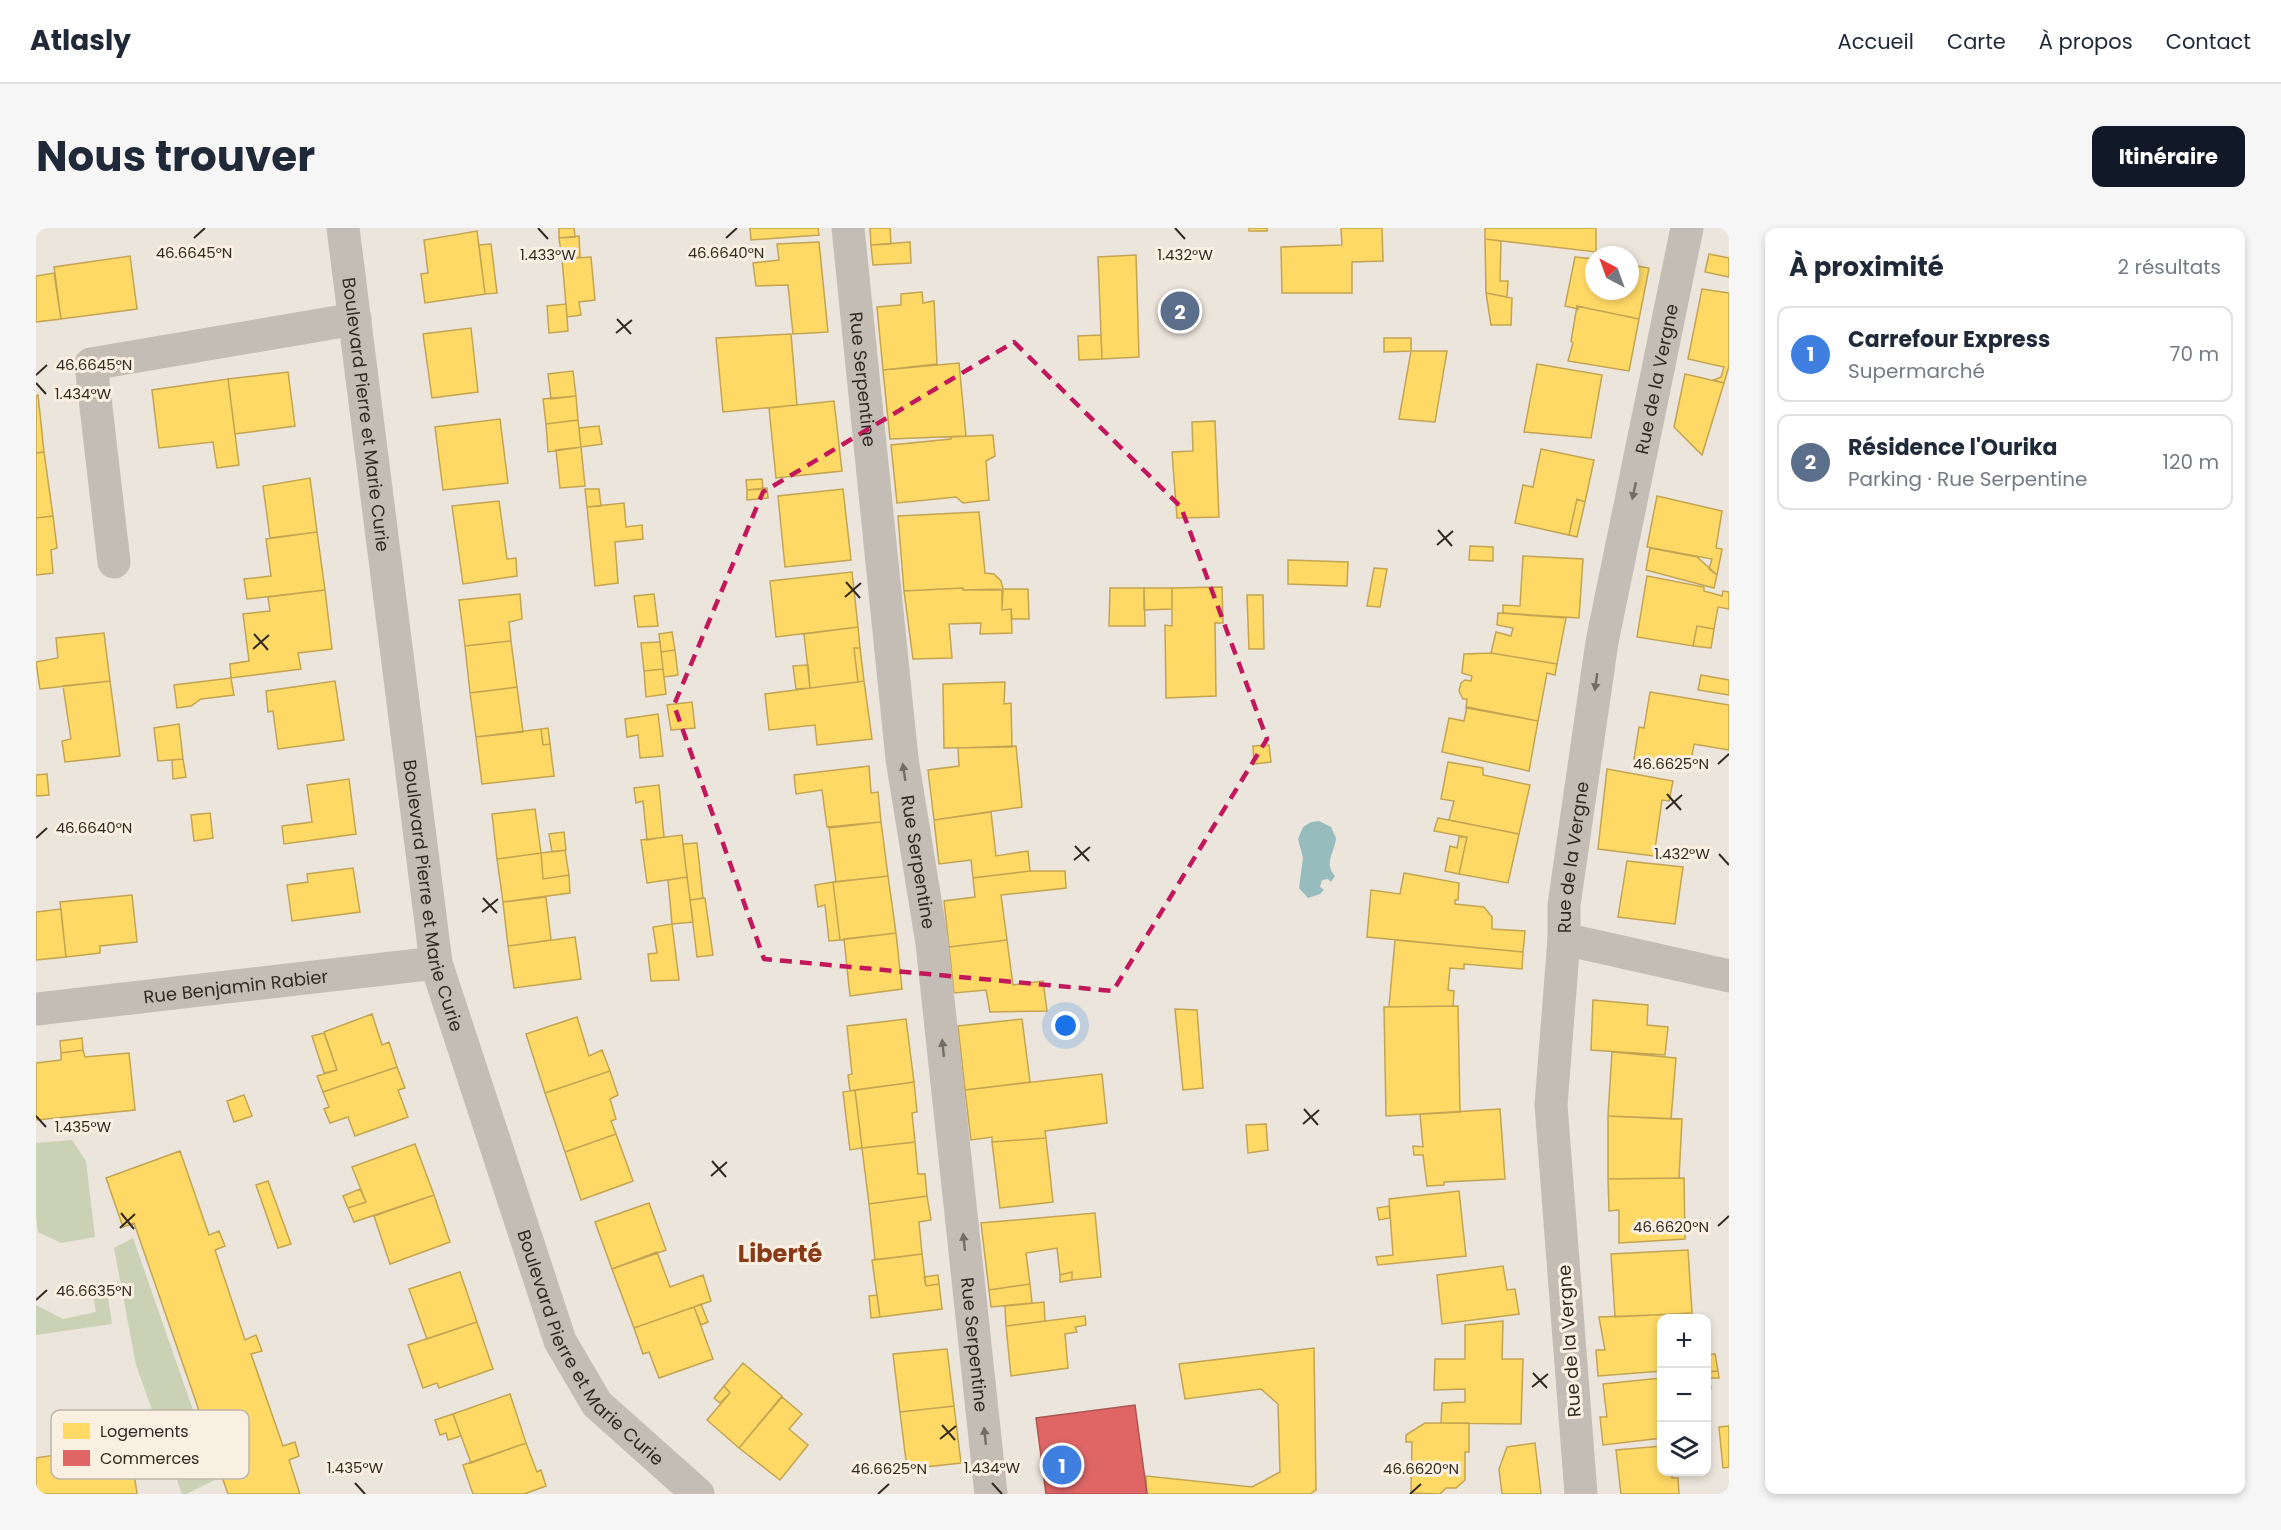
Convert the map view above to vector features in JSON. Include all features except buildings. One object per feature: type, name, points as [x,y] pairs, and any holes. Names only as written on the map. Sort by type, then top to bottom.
[{"type":"street","name":"Boulevard Pierre et Marie Curie","points":[[343,228],[436,963],[560,1341],[597,1404],[698,1494]]},
{"type":"street","name":"Rue Serpentine","points":[[848,228],[902,759],[932,943],[991,1494]]},
{"type":"street","name":"Rue de la Vergne","points":[[1581,1494],[1551,1105],[1564,939],[1564,905],[1602,642],[1687,228]]},
{"type":"street","points":[[114,562],[91,364],[355,319]]},
{"type":"street","points":[[1564,939],[1729,976]]},
{"type":"street","name":"Rue Benjamin Rabier","points":[[36,1009],[436,963]]},
{"type":"highlighted area","points":[[1014,342],[1181,507],[1267,739],[1113,991],[764,959],[674,705],[763,492]]},
{"type":"green space","points":[[72,1140],[86,1161],[95,1237],[61,1243],[38,1232],[36,1143]]},
{"type":"green space","points":[[133,1238],[193,1410],[152,1410],[136,1365],[114,1248]]},
{"type":"green space","points":[[107,1291],[112,1324],[36,1335],[36,1305],[63,1319],[96,1312],[93,1296]]},
{"type":"green space","points":[[177,1479],[217,1479],[186,1494],[182,1494]]},
{"type":"water","points":[[1319,821],[1331,827],[1336,838],[1330,862],[1335,876],[1331,882],[1328,879],[1322,880],[1320,887],[1324,890],[1308,898],[1299,888],[1303,858],[1298,839],[1303,827],[1311,822]]},
{"type":"place","name":"Résidence l'Ourika","points":[[1180,311]]},
{"type":"place","name":"Carrefour Express","points":[[1062,1465]]},
{"type":"district","name":"Liberté","points":[[780,1253]]}]
